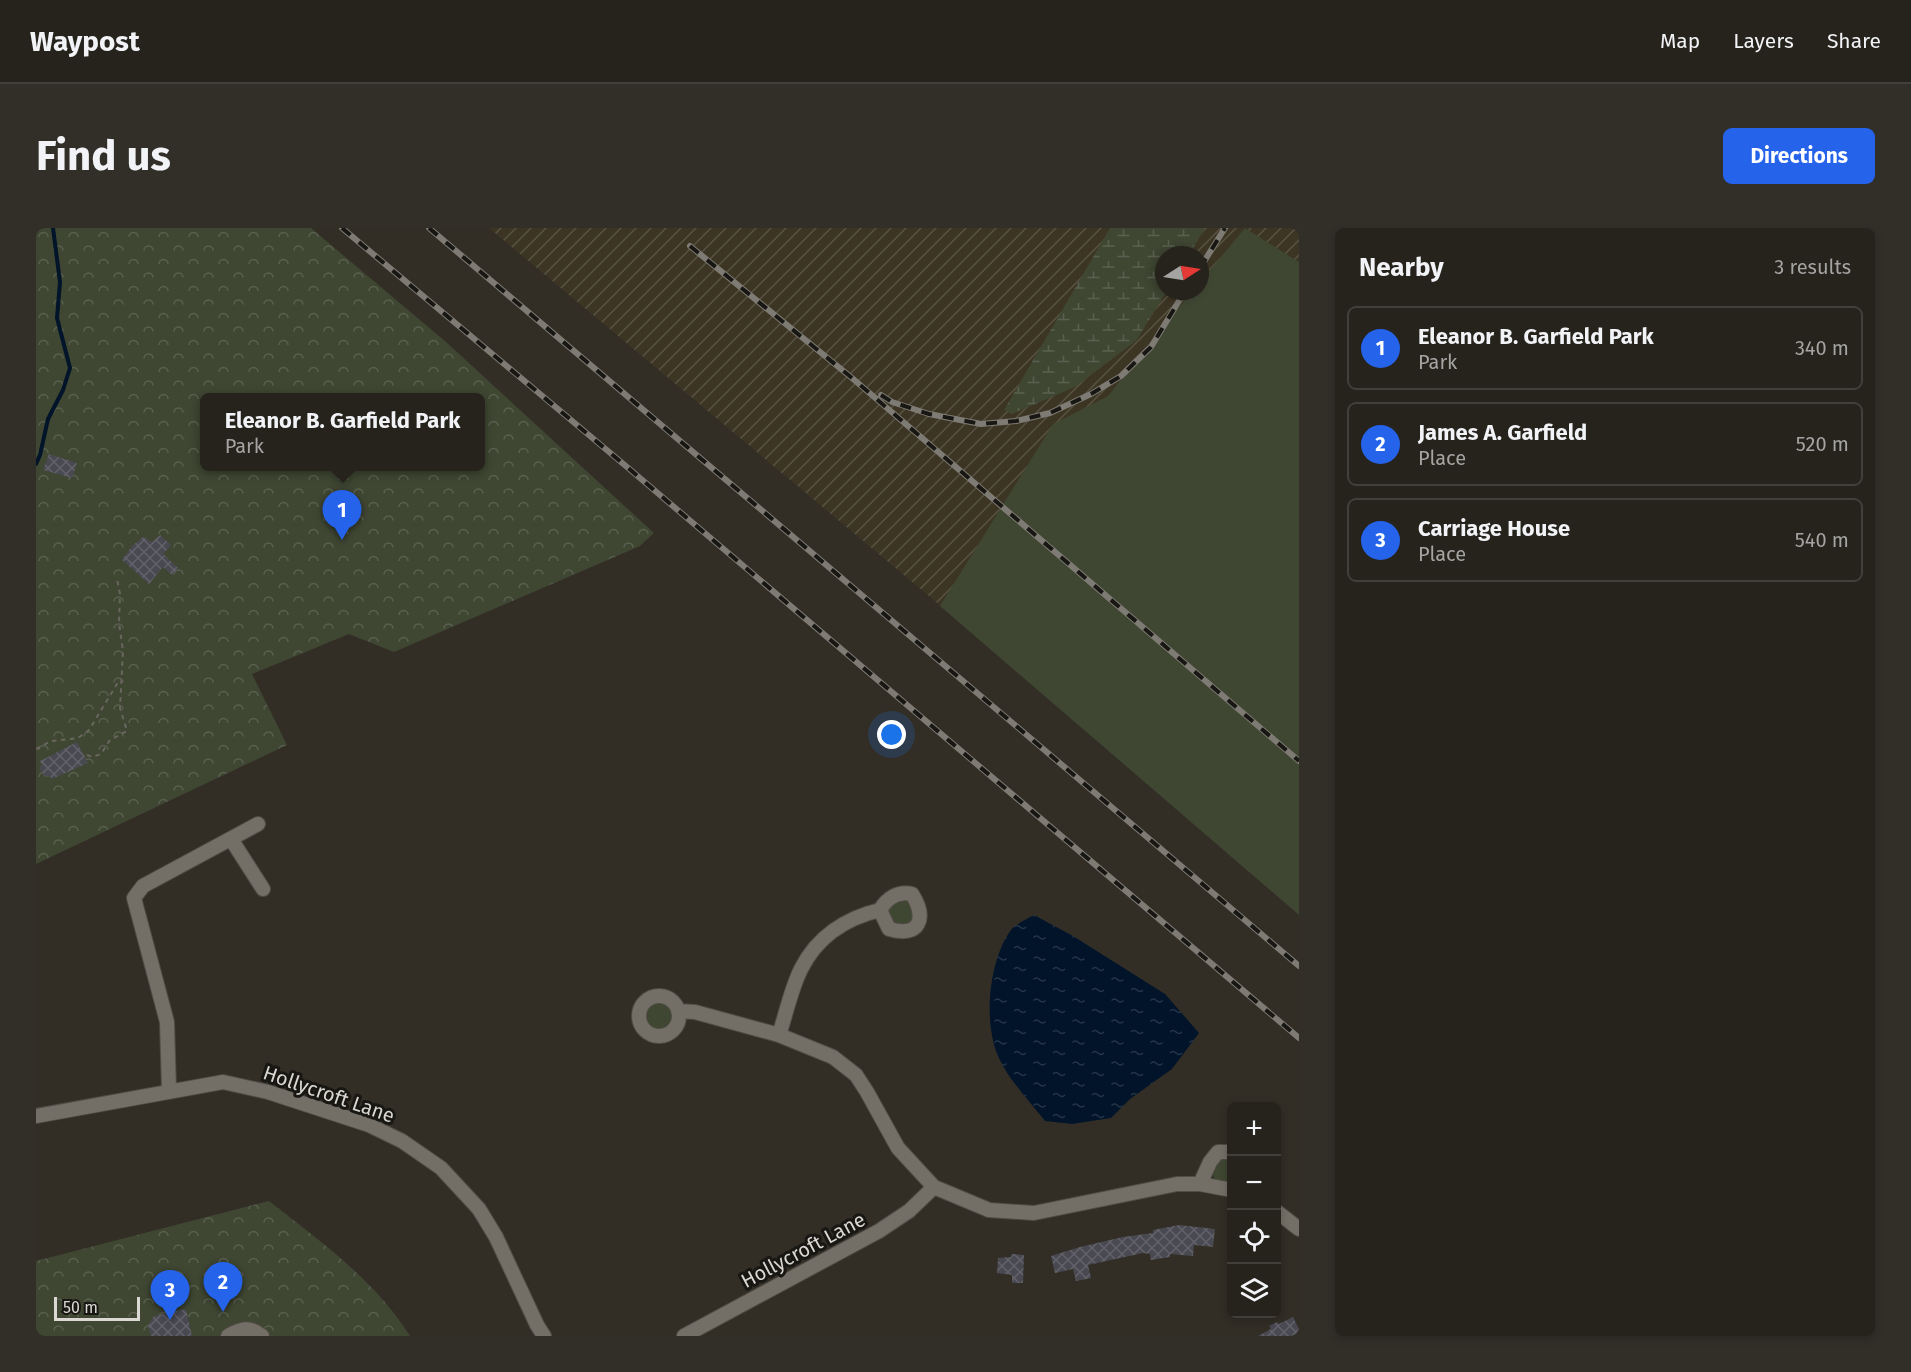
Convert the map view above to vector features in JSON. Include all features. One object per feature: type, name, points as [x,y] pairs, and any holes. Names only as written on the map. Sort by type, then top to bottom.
[{"type":"street","points":[[170,1090],[167,1022],[134,898],[143,886],[258,824]]},
{"type":"street","points":[[231,839],[263,889]]},
{"type":"street","points":[[779,1035],[801,969],[820,943],[845,921],[861,914],[880,910]]},
{"type":"street","points":[[678,1011],[695,1012],[779,1035],[833,1057],[856,1075],[898,1148],[934,1187],[989,1210],[1034,1213],[1178,1184],[1200,1184],[1227,1189]]},
{"type":"street","name":"Hollycroft Lane","points":[[36,1116],[223,1082],[240,1084],[369,1125],[409,1145],[441,1167],[479,1209],[496,1237],[544,1336]]},
{"type":"street","points":[[1200,1184],[1210,1162],[1218,1152],[1227,1152]]},
{"type":"street","name":"Hollycroft Lane","points":[[684,1336],[879,1231],[909,1211],[934,1187]]},
{"type":"street","points":[[1281,1215],[1299,1229]]},
{"type":"street","points":[[228,1336],[239,1329],[254,1330],[262,1336]]},
{"type":"path","points":[[87,754],[92,757],[101,754],[110,740],[127,731],[120,708],[123,651],[117,579]]},
{"type":"path","points":[[36,748],[51,741],[78,738],[89,730],[120,678]]},
{"type":"shaded area","points":[[489,228],[1299,228],[1299,909],[1211,832]]},
{"type":"green space","points":[[36,228],[311,228],[446,342],[654,533],[640,546],[394,652],[349,634],[252,674],[287,745],[36,864]]},
{"type":"green space","points":[[1110,228],[1205,228],[1194,246],[1155,246],[1155,300],[1161,300],[1136,341],[1075,387],[1012,414],[1004,410]]},
{"type":"green space","points":[[1245,228],[1299,262],[1299,915],[940,606],[1053,424],[1108,396],[1185,300],[1209,300],[1209,271]]},
{"type":"green space","points":[[907,899],[915,908],[911,925],[893,925],[887,913],[897,900]]},
{"type":"green space","points":[[658,1002],[668,1006],[672,1016],[668,1026],[658,1030],[648,1026],[644,1016],[648,1006]]},
{"type":"green space","points":[[1227,1158],[1227,1183],[1214,1180],[1214,1167],[1220,1160]]},
{"type":"green space","points":[[269,1201],[346,1262],[380,1297],[410,1336],[36,1336],[36,1261]]},
{"type":"water","points":[[1034,915],[1073,936],[1165,994],[1199,1033],[1172,1069],[1130,1099],[1111,1118],[1072,1124],[1045,1121],[1010,1077],[995,1048],[991,1031],[990,995],[997,959],[1011,930]]},
{"type":"building","points":[[49,454],[77,463],[72,478],[43,470]]},
{"type":"building","points":[[160,535],[171,545],[163,554],[178,568],[172,575],[163,567],[149,584],[122,560],[132,546],[143,537],[152,542]]},
{"type":"building","points":[[77,742],[88,763],[52,779],[49,775],[45,777],[39,767],[42,765],[40,761]]},
{"type":"building","points":[[1179,1225],[1215,1229],[1213,1247],[1194,1245],[1193,1256],[1170,1254],[1170,1257],[1151,1260],[1150,1254],[1143,1253],[1088,1265],[1091,1278],[1076,1281],[1073,1269],[1055,1273],[1051,1256],[1080,1247],[1153,1233],[1153,1230]]},
{"type":"building","points":[[1012,1254],[1024,1255],[1023,1283],[1012,1283],[1012,1275],[997,1273],[998,1258],[1011,1257]]},
{"type":"building","points":[[186,1309],[192,1336],[151,1336],[148,1325],[154,1316]]},
{"type":"building","points":[[1293,1317],[1299,1329],[1299,1336],[1258,1336],[1271,1329],[1269,1326]]},
{"type":"waterway","points":[[36,464],[48,419],[63,390],[70,368],[57,318],[60,282],[53,228]]},
{"type":"railway","points":[[342,228],[1299,1038]]},
{"type":"railway","points":[[429,228],[1299,966]]},
{"type":"railway","points":[[1209,254],[1225,228]]},
{"type":"railway","points":[[690,246],[852,378],[1299,761]]},
{"type":"railway","points":[[881,395],[892,402],[929,414],[981,424],[1016,421],[1050,413],[1091,394],[1121,376],[1151,347],[1180,300]]},
{"type":"place","name":"Eleanor B. Garfield Park","points":[[342,540]]},
{"type":"place","name":"James A. Garfield","points":[[223,1312]]},
{"type":"place","name":"Carriage House","points":[[170,1320]]}]
